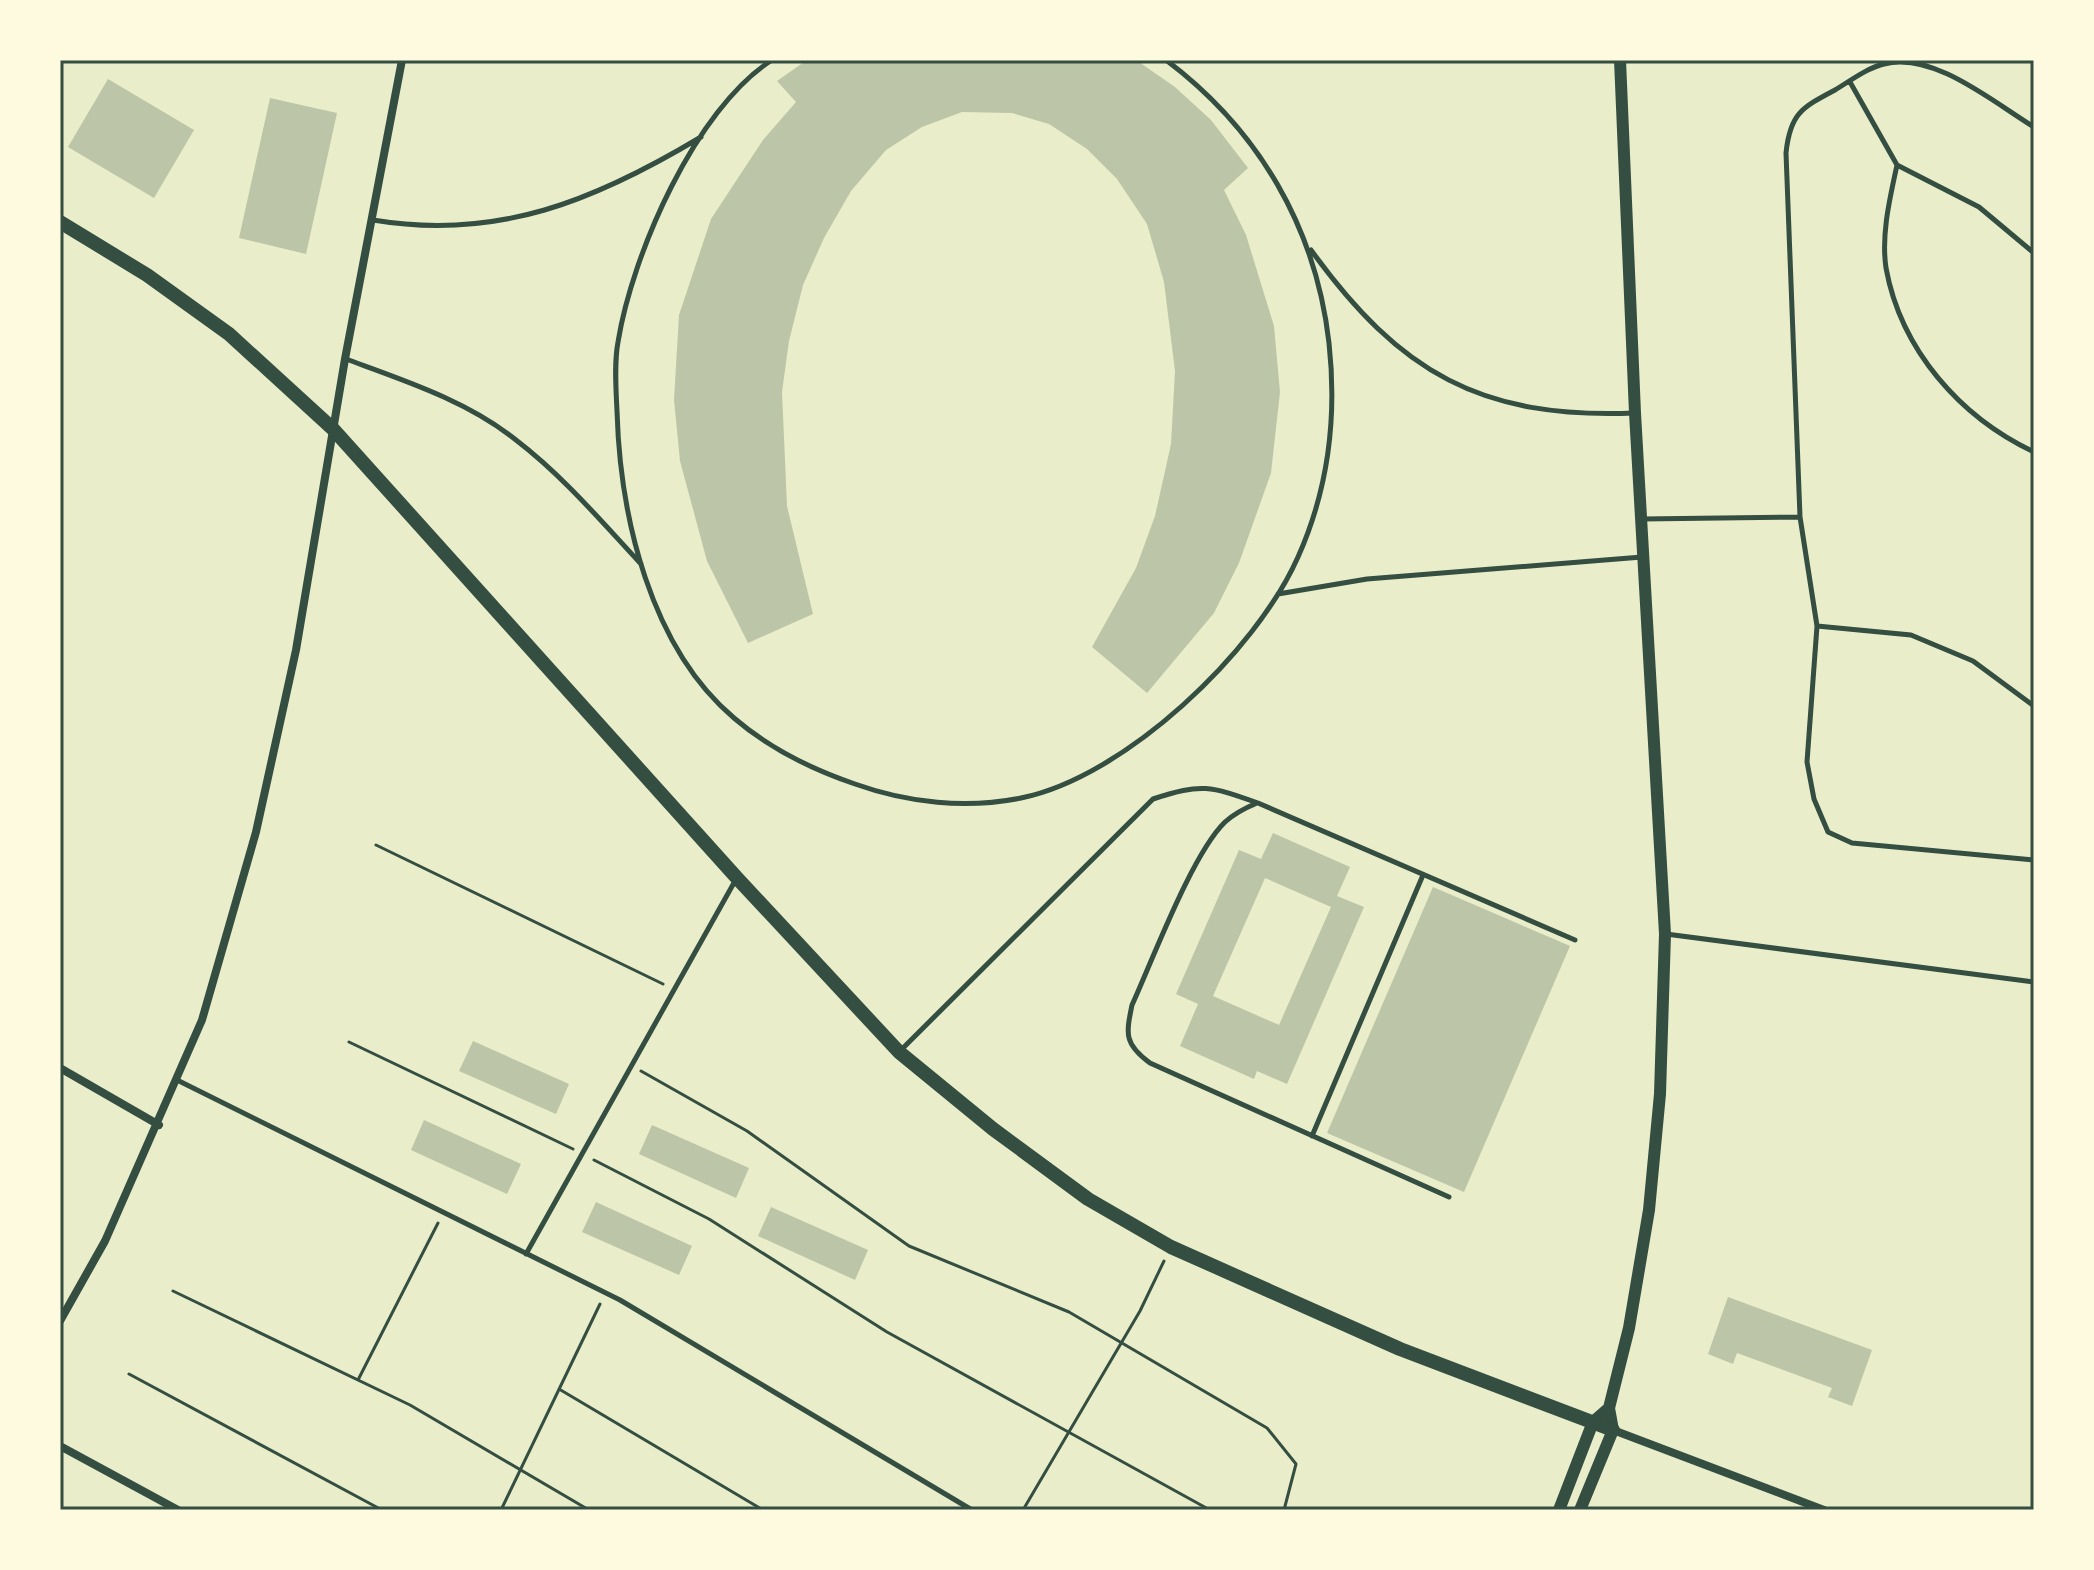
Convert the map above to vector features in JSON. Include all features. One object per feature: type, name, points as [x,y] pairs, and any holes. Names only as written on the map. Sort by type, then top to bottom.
[{"type":"main road","points":[[60,222],[147,275],[229,334],[333,429],[737,878],[899,1052],[993,1129],[1088,1199],[1171,1247],[1400,1349],[1613,1430]]},
{"type":"street","points":[[60,1321],[105,1241],[159,1125],[202,1020],[256,832],[296,650],[345,359],[402,60]]},
{"type":"street","points":[[1580,1510],[1613,1430],[1609,1408],[1629,1328],[1649,1210],[1660,1094],[1665,934],[1635,413],[1620,60]]},
{"type":"street","points":[[60,1068],[159,1125]]},
{"type":"street","points":[[1559,1510],[1593,1422],[1609,1408]]},
{"type":"street","points":[[1613,1430],[1824,1510]]},
{"type":"street","points":[[60,1446],[178,1510]]},
{"type":"lane","points":[[772,60],[734,93],[702,136],[670,190],[648,237],[617,345],[616,415],[631,522],[642,565],[661,616],[697,680],[733,717],[781,753],[830,776],[882,794],[961,803],[1025,797],[1114,759],[1196,692],[1277,595],[1298,557],[1310,522],[1332,431],[1334,385],[1327,329],[1309,248],[1284,194],[1256,148],[1221,109],[1166,60]]},
{"type":"lane","points":[[2034,127],[1931,65],[1905,60],[1882,64],[1805,106],[1789,126],[1786,153],[1800,517],[1817,626],[1807,762],[1814,799],[1828,832],[1852,843],[2034,860]]},
{"type":"lane","points":[[1850,82],[1897,165],[1979,207],[2034,253]]},
{"type":"lane","points":[[373,220],[413,227],[458,227],[536,213],[619,184],[702,136]]},
{"type":"lane","points":[[1897,165],[1887,216],[1886,266],[1901,318],[1932,372],[1970,412],[2034,452]]},
{"type":"lane","points":[[1309,248],[1368,322],[1407,354],[1474,394],[1539,410],[1582,415],[1635,413]]},
{"type":"lane","points":[[345,359],[416,385],[514,438],[578,495],[642,565]]},
{"type":"lane","points":[[1641,519],[1800,517]]},
{"type":"lane","points":[[1277,595],[1367,579],[1643,557]]},
{"type":"lane","points":[[1817,626],[1911,635],[1973,661],[2034,706]]},
{"type":"lane","points":[[899,1052],[1153,799],[1190,787],[1214,787],[1258,803],[1575,940]]},
{"type":"lane","points":[[1258,803],[1238,811],[1223,824],[1203,853],[1132,1005],[1127,1030],[1133,1050],[1150,1063],[1449,1197]]},
{"type":"lane","points":[[1312,1136],[1423,875]]},
{"type":"lane","points":[[526,1254],[737,878]]},
{"type":"lane","points":[[1665,934],[2034,982]]},
{"type":"lane","points":[[177,1080],[605,1293],[972,1510]]},
{"type":"path","points":[[376,845],[674,989]]},
{"type":"path","points":[[349,1042],[709,1219],[887,1332],[1210,1510]]},
{"type":"path","points":[[631,1065],[747,1131],[909,1246],[1069,1312],[1267,1428],[1296,1464],[1289,1501],[1284,1510]]},
{"type":"path","points":[[358,1380],[444,1213]]},
{"type":"path","points":[[1023,1510],[1140,1311],[1171,1247]]},
{"type":"path","points":[[173,1291],[410,1405],[589,1510]]},
{"type":"path","points":[[501,1510],[605,1293]]},
{"type":"path","points":[[129,1374],[382,1510]]},
{"type":"path","points":[[559,1389],[763,1510]]},
{"type":"building","points":[[807,60],[1136,60],[1175,87],[1211,120],[1248,168],[1224,190],[1246,235],[1274,326],[1280,392],[1271,473],[1239,563],[1214,613],[1147,693],[1092,647],[1136,568],[1155,516],[1171,444],[1175,371],[1164,282],[1147,224],[1117,179],[1087,149],[1049,124],[1012,113],[962,112],[922,127],[886,150],[851,191],[824,238],[803,285],[789,341],[782,392],[787,506],[813,614],[748,643],[707,561],[680,461],[674,400],[679,315],[711,219],[763,140],[796,102],[777,81]]},
{"type":"building","points":[[108,79],[194,130],[154,198],[68,147]]},
{"type":"building","points":[[270,98],[337,113],[306,254],[239,238]]},
{"type":"building","points":[[1273,833],[1350,867],[1337,896],[1364,907],[1287,1084],[1257,1071],[1254,1079],[1180,1046],[1198,1004],[1176,994],[1239,850],[1261,859]],"holes":[[[1265,878],[1331,907],[1279,1025],[1213,996]]]},
{"type":"building","points":[[1433,887],[1570,946],[1464,1192],[1327,1133]]},
{"type":"building","points":[[473,1041],[569,1084],[556,1114],[459,1071]]},
{"type":"building","points":[[424,1120],[521,1164],[507,1194],[411,1150]]},
{"type":"building","points":[[652,1125],[749,1168],[736,1198],[639,1154]]},
{"type":"building","points":[[596,1202],[692,1246],[679,1275],[582,1232]]},
{"type":"building","points":[[771,1207],[868,1250],[855,1280],[758,1236]]},
{"type":"building","points":[[1728,1297],[1872,1350],[1852,1406],[1828,1397],[1832,1388],[1737,1353],[1733,1364],[1708,1354]]}]
